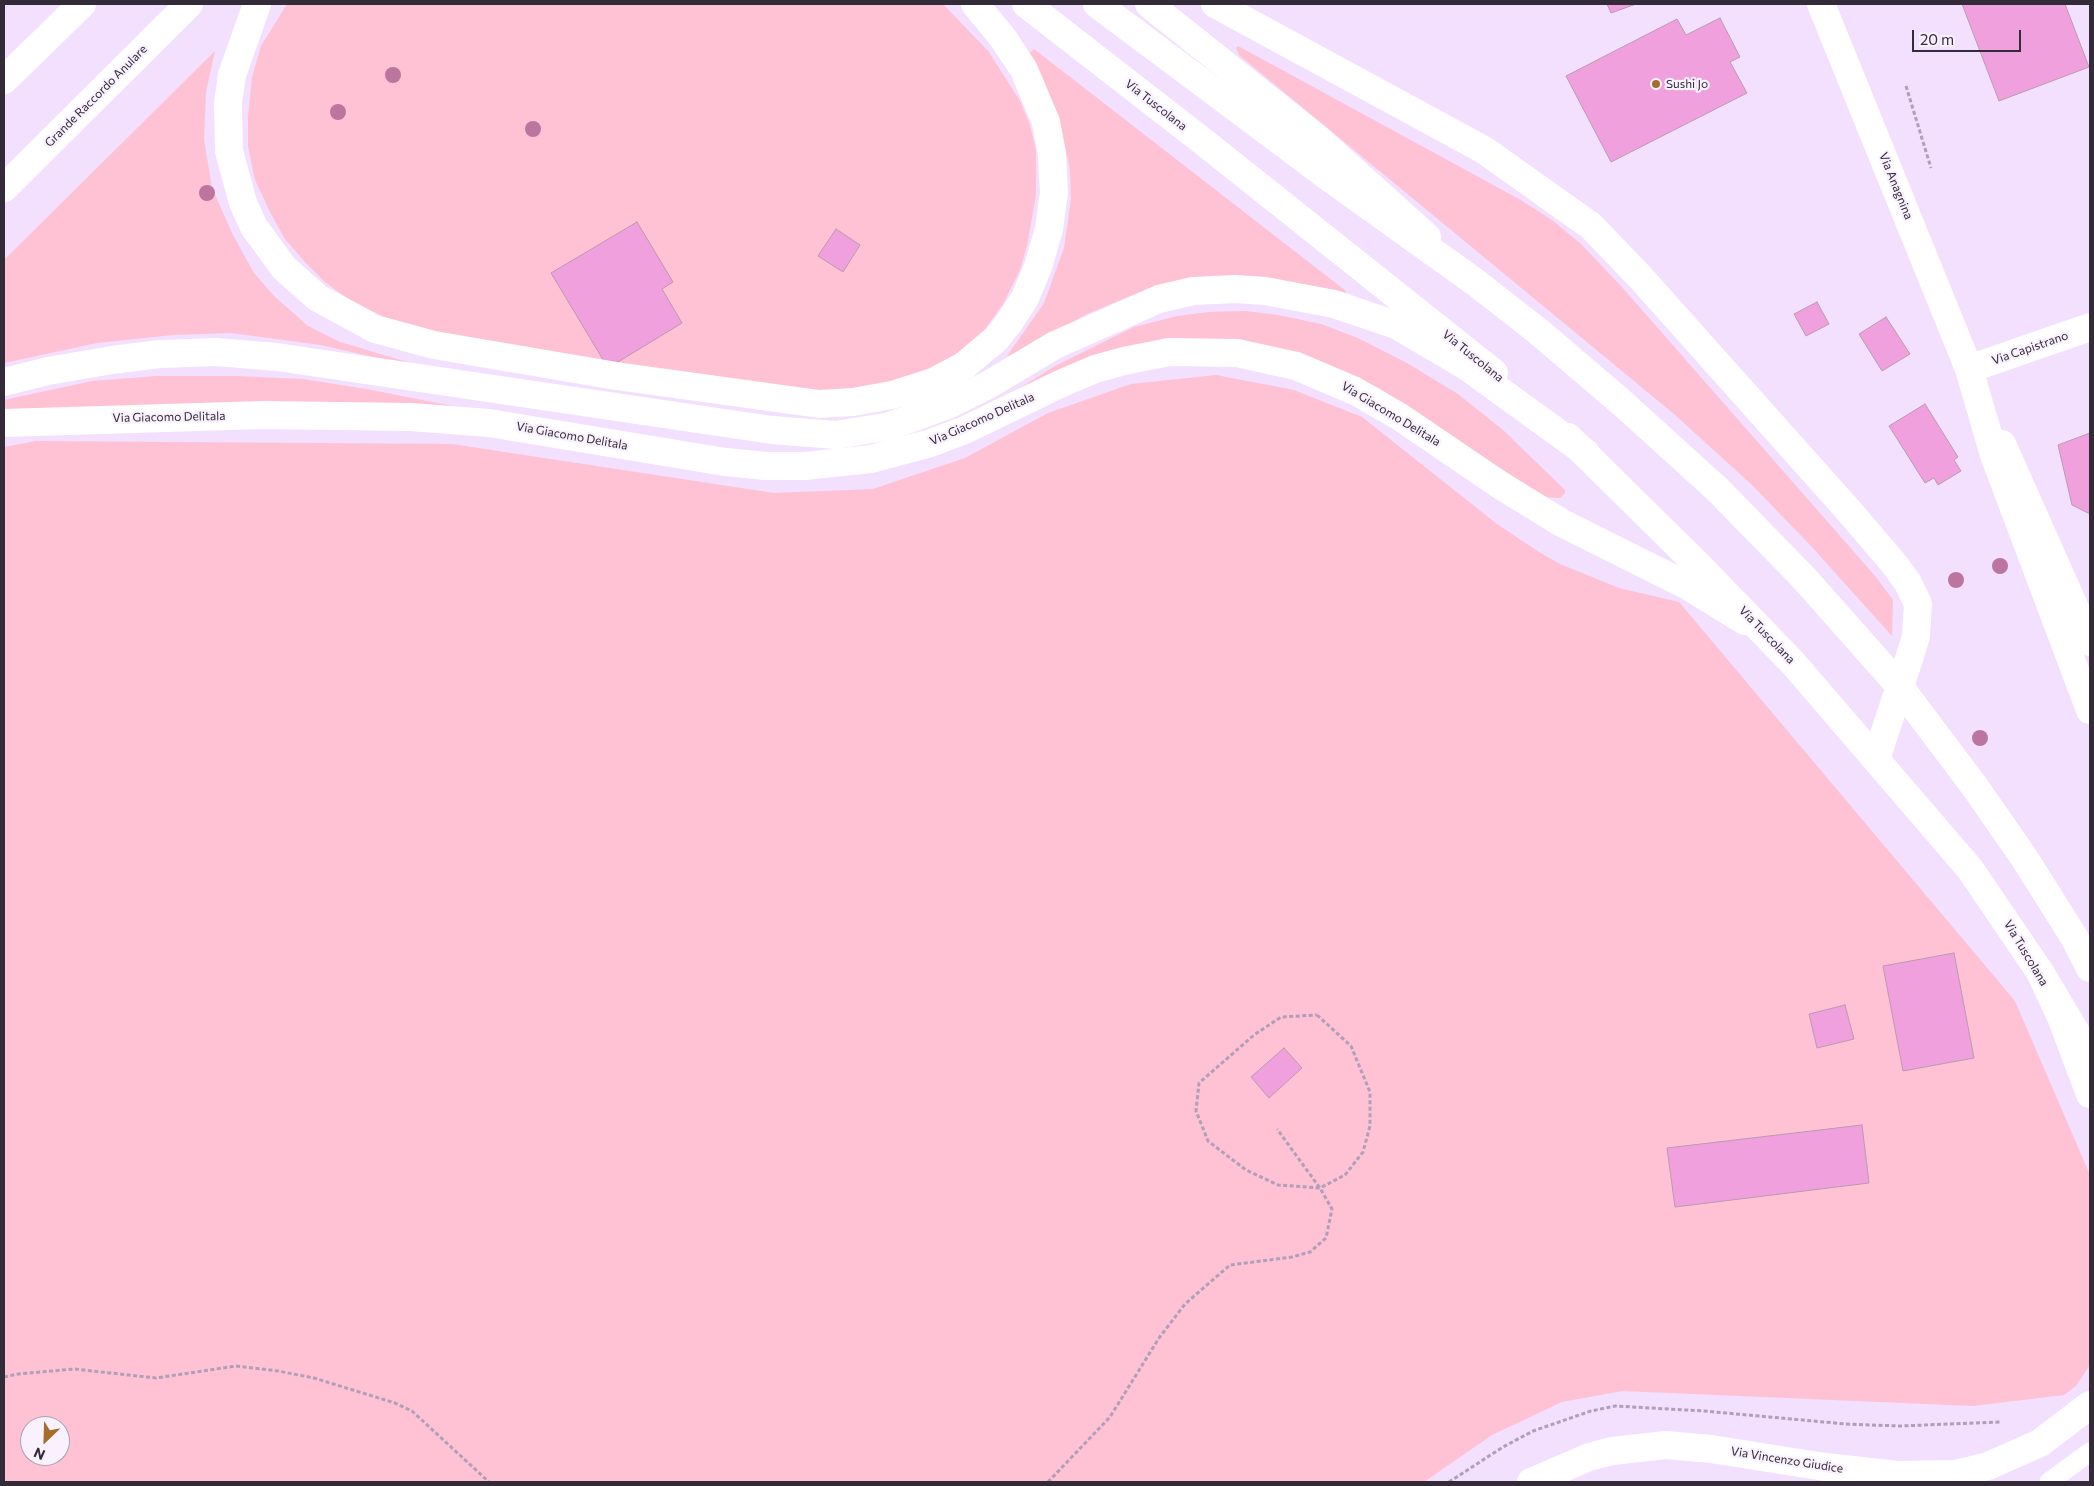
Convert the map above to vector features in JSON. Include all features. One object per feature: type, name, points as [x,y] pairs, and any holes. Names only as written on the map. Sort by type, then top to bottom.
[{"type":"main road","points":[[9,75],[59,4]]},
{"type":"main road","points":[[9,75],[82,4]]},
{"type":"main road","name":"Grande Raccordo Anulare","points":[[4,188],[189,4]]},
{"type":"main road","points":[[257,4],[232,75],[228,103],[229,151],[244,204],[254,227],[284,268],[318,298],[375,328],[434,346],[616,376],[800,402],[835,404],[872,399],[914,389],[933,382],[965,365],[996,339],[1008,324],[1025,298],[1038,267],[1049,230],[1054,193],[1052,155],[1046,122],[1024,70],[1003,38],[975,4]]},
{"type":"main road","name":"Via Tuscolana","points":[[1026,4],[1205,142],[1506,382],[1586,453],[1766,634],[1820,692],[1970,869],[2040,972],[2061,1017],[2090,1094]]},
{"type":"main road","points":[[1098,4],[1328,176],[1475,282],[1539,332],[1692,466],[1772,545],[1896,682],[2004,828],[2065,923],[2090,968]]},
{"type":"main road","points":[[1149,4],[1317,138],[1395,206],[1475,282]]},
{"type":"main road","points":[[1215,4],[1484,150],[1591,226],[1641,278],[1849,511],[1895,565],[1911,588],[1918,604],[1917,629],[1910,656],[1876,759]]},
{"type":"main road","name":"Via Anagnina","points":[[1821,4],[1969,369]]},
{"type":"main road","points":[[4,382],[48,371],[122,359],[160,354],[216,352],[286,358],[772,430],[836,434],[890,426],[950,404],[988,385],[1055,345],[1159,299],[1193,291],[1235,289],[1265,291],[1334,304],[1396,326],[1466,366],[1586,453]]},
{"type":"main road","name":"Via Capistrano","points":[[1969,369],[2090,327]]},
{"type":"main road","name":"Via Giacomo Delitala","points":[[4,423],[32,420],[326,414],[411,417],[489,423],[732,463],[766,466],[804,466],[871,459],[931,443],[978,424],[1060,384],[1124,360],[1169,352],[1237,353],[1296,366],[1355,391],[1400,417],[1562,523],[1688,586],[1766,634]]},
{"type":"main road","points":[[1969,369],[2090,642]]},
{"type":"main road","points":[[1969,369],[1994,455],[2090,710]]},
{"type":"main road","points":[[2040,972],[2090,1056]]},
{"type":"main road","name":"Via Vincenzo Giudice","points":[[1532,1482],[1589,1457],[1612,1450],[1666,1445],[1711,1449],[1825,1467],[1898,1475],[1955,1474],[1988,1466],[2040,1443],[2090,1405]]},
{"type":"lane","points":[[2049,1482],[2090,1452]]},
{"type":"lane","points":[[1961,1482],[1988,1466]]},
{"type":"path","points":[[1906,86],[1931,168]]},
{"type":"path","points":[[1317,1015],[1351,1046],[1370,1092],[1370,1126],[1363,1152],[1345,1175],[1320,1188],[1278,1185],[1246,1170],[1208,1141],[1196,1111],[1199,1082],[1254,1035],[1281,1017],[1317,1015]]},
{"type":"path","points":[[1048,1482],[1110,1416],[1159,1338],[1185,1304],[1230,1265],[1292,1257],[1310,1252],[1326,1238],[1332,1209],[1320,1188],[1277,1129]]},
{"type":"path","points":[[4,1377],[74,1369],[156,1378],[236,1366],[314,1378],[395,1403],[412,1411],[489,1482]]},
{"type":"shaded area","points":[[287,4],[943,4],[989,52],[1020,101],[1030,125],[1036,151],[1036,195],[1027,246],[1020,270],[1003,304],[985,329],[954,356],[895,386],[788,394],[400,325],[348,299],[325,282],[304,261],[285,239],[255,180],[248,146],[248,117],[252,77],[261,46]]},
{"type":"shaded area","points":[[1238,46],[1519,199],[1552,220],[1581,244],[1621,286],[1876,577],[1893,600],[1892,636],[1811,546],[1752,485],[1674,414],[1239,55],[1236,48]]},
{"type":"shaded area","points":[[1034,49],[1346,291],[1344,297],[1156,288],[1087,314],[1018,354],[1007,356],[1044,303],[1064,248],[1071,199],[1070,170],[1060,122],[1042,77],[1029,54]]},
{"type":"shaded area","points":[[215,51],[206,92],[204,139],[212,188],[233,235],[254,273],[274,296],[308,326],[340,342],[444,373],[321,345],[231,333],[173,335],[97,343],[4,363],[4,260]]},
{"type":"shaded area","points":[[1245,311],[1278,315],[1321,324],[1358,338],[1407,363],[1458,394],[1503,430],[1565,490],[1565,493],[1560,498],[1544,497],[1382,390],[1346,372],[1321,362],[1235,344],[1010,394],[1055,366],[1134,327],[1177,316],[1209,312]]},
{"type":"shaded area","points":[[1216,375],[1294,390],[1362,417],[1497,524],[1560,564],[1619,588],[1679,602],[2015,1001],[2090,1175],[2090,1365],[2076,1386],[2064,1395],[1973,1406],[1622,1391],[1562,1402],[1492,1435],[1424,1482],[4,1482],[4,447],[36,441],[452,444],[774,493],[873,489],[965,458],[1048,413],[1131,384]]},
{"type":"shaded area","points":[[156,376],[236,376],[303,379],[372,390],[462,408],[4,415],[4,400],[92,381]]},
{"type":"building","points":[[1607,4],[1636,4],[1611,13]]},
{"type":"building","points":[[1962,4],[2065,4],[2089,67],[1999,101]]},
{"type":"building","name":"Sushi Jo","points":[[1720,18],[1740,57],[1730,62],[1747,93],[1611,162],[1566,76],[1677,19],[1686,35]]},
{"type":"building","points":[[637,222],[673,282],[662,289],[682,323],[608,368],[551,273]]},
{"type":"building","points":[[836,229],[860,245],[843,272],[818,256]]},
{"type":"building","points":[[1817,302],[1829,324],[1806,336],[1794,314]]},
{"type":"building","points":[[1886,317],[1910,354],[1882,371],[1859,334]]},
{"type":"building","points":[[1925,404],[1958,457],[1954,460],[1961,471],[1938,485],[1934,478],[1925,483],[1889,426]]},
{"type":"building","points":[[2090,433],[2090,514],[2072,505],[2058,445]]},
{"type":"building","points":[[1954,953],[1974,1058],[1903,1071],[1883,966]]},
{"type":"building","points":[[1845,1005],[1854,1039],[1817,1048],[1809,1014]]},
{"type":"building","points":[[1284,1048],[1302,1068],[1269,1098],[1251,1077]]},
{"type":"building","points":[[1862,1125],[1869,1183],[1675,1207],[1667,1148]]},
{"type":"place","name":"Sushi Jo","points":[[1656,84]]}]
